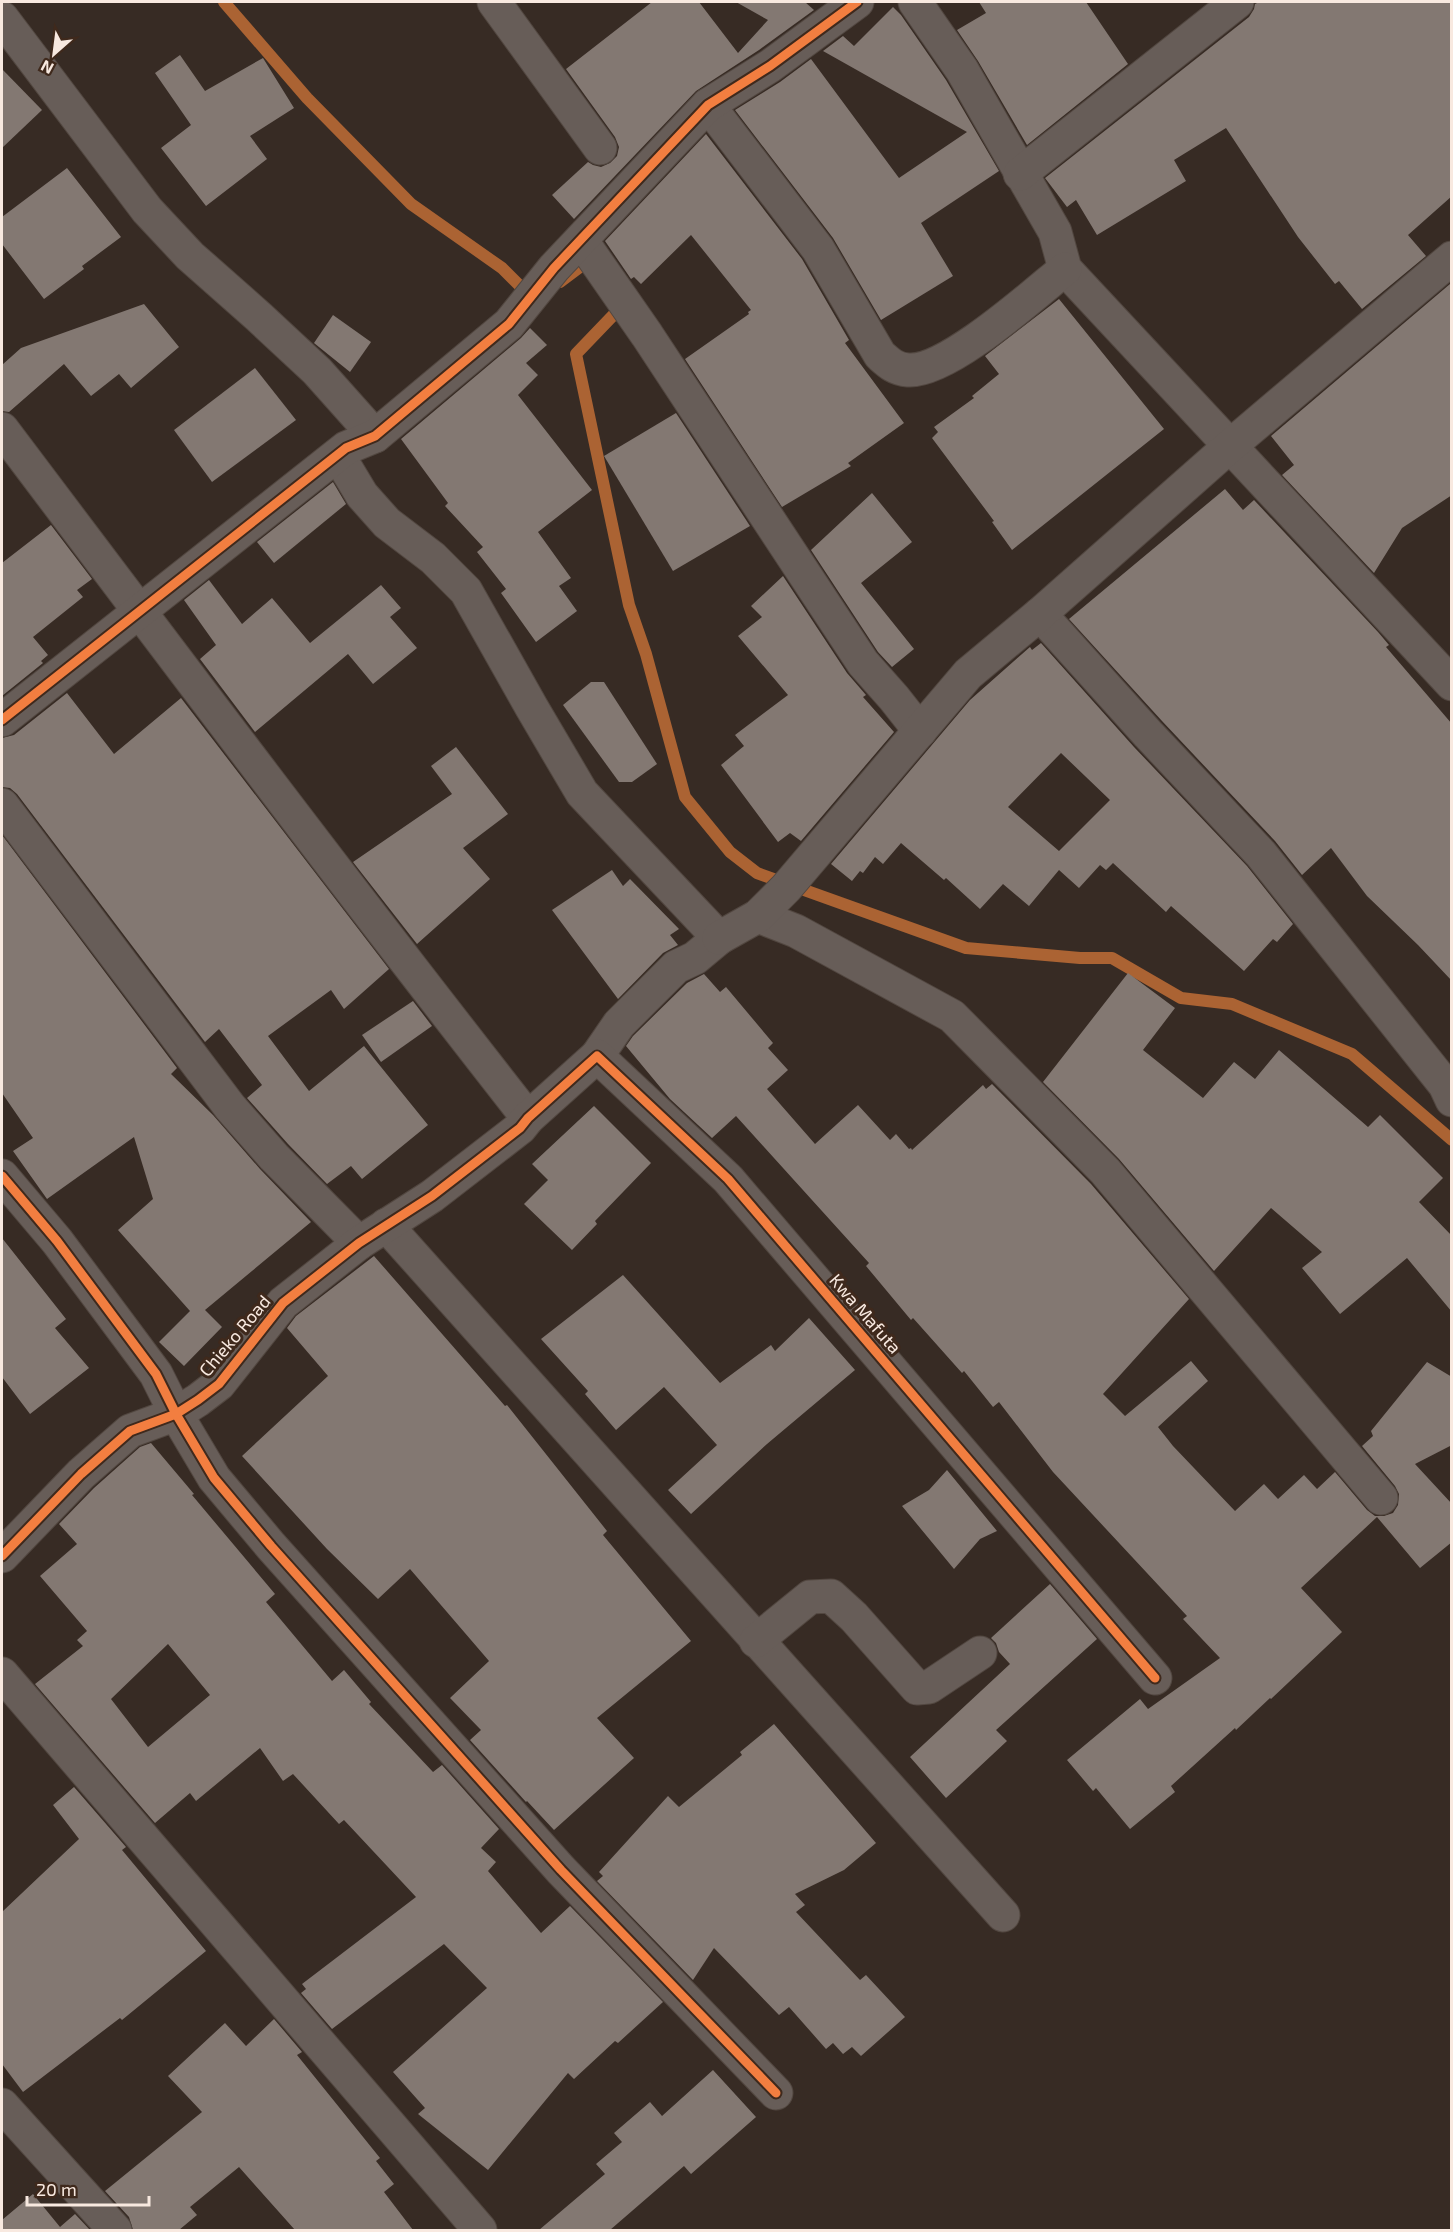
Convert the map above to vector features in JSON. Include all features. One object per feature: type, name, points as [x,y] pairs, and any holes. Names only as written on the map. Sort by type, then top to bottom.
[{"type":"street","points":[[494,2],[600,148]]},
{"type":"street","points":[[2,720],[346,448],[375,436],[509,324],[554,268],[708,105],[770,66],[857,2]]},
{"type":"street","points":[[915,2],[962,70],[1055,232],[1065,269],[1452,684]]},
{"type":"street","points":[[1020,174],[1237,2]]},
{"type":"street","points":[[2,18],[147,210],[190,256],[317,371],[375,436]]},
{"type":"street","points":[[708,105],[818,249],[880,355],[892,366],[910,370],[938,362],[977,340],[1065,269]]},
{"type":"street","points":[[581,240],[647,335],[863,663],[920,731]]},
{"type":"street","points":[[2,429],[327,856],[392,945],[528,1118],[597,1056],[619,1024],[676,967],[695,958],[719,938],[758,916],[790,883],[968,674],[1040,614],[1230,446],[1452,258]]},
{"type":"street","points":[[338,455],[362,495],[387,523],[433,558],[466,591],[582,793],[719,938]]},
{"type":"street","points":[[1040,614],[1148,734],[1261,854],[1445,1085],[1452,1100]]},
{"type":"street","points":[[2,805],[230,1107],[274,1157],[359,1243]]},
{"type":"street","points":[[758,916],[796,931],[952,1016],[1105,1171],[1381,1498]]},
{"type":"street","name":"Kwa Mafuta","points":[[597,1056],[728,1179],[1155,1678]]},
{"type":"street","name":"Chieko Road","points":[[2,1556],[81,1474],[130,1431],[176,1414],[219,1384],[283,1303],[359,1243],[449,1182],[520,1128],[528,1118]]},
{"type":"street","points":[[2,1176],[57,1241],[156,1374],[176,1414],[214,1478],[271,1546],[561,1870],[776,2093]]},
{"type":"street","points":[[386,1225],[1003,1915]]},
{"type":"street","points":[[756,1641],[810,1598],[831,1596],[854,1617],[917,1688],[929,1687],[980,1653]]},
{"type":"street","points":[[2,1674],[480,2230]]},
{"type":"street","points":[[2,2105],[115,2230]]},
{"type":"building","points":[[652,2],[699,2],[738,53],[768,20],[736,2],[805,2],[814,10],[759,50],[696,91],[574,219],[552,195],[588,162],[601,167],[610,163],[617,156],[619,147],[615,137],[566,69]]},
{"type":"building","points":[[979,2],[1086,2],[1128,64],[1027,145],[978,61],[957,30],[986,13]]},
{"type":"building","points":[[1259,2],[1452,2],[1452,196],[1408,235],[1426,256],[1362,309],[1339,281],[1335,284],[1298,237],[1226,128],[1174,160],[1186,181],[1097,235],[1076,200],[1067,207],[1045,178],[1249,17],[1255,4]]},
{"type":"building","points":[[893,7],[946,80],[999,171],[921,223],[953,276],[881,320],[833,238],[735,110],[780,82],[811,59],[899,178],[967,132],[823,51],[843,36],[854,46]]},
{"type":"building","points":[[180,55],[205,91],[263,58],[294,108],[250,136],[267,159],[206,206],[161,148],[191,125],[155,73]]},
{"type":"building","points":[[2,69],[42,110],[2,148]]},
{"type":"building","points":[[706,134],[802,259],[849,340],[845,343],[904,423],[848,463],[851,466],[782,507],[685,359],[749,314],[751,310],[691,235],[641,284],[634,277],[631,279],[605,241]]},
{"type":"building","points":[[67,168],[121,237],[82,266],[84,269],[44,299],[2,244],[2,217]]},
{"type":"building","points":[[1450,284],[1452,495],[1402,528],[1374,573],[1282,475],[1294,465],[1271,436]]},
{"type":"building","points":[[1059,299],[1164,429],[1012,550],[992,522],[994,521],[932,438],[938,432],[934,427],[974,398],[972,396],[999,374],[985,356]]},
{"type":"building","points":[[144,304],[179,347],[131,388],[119,374],[91,396],[64,364],[9,412],[2,411],[2,365],[21,348]]},
{"type":"building","points":[[333,315],[371,342],[350,372],[314,343]]},
{"type":"building","points":[[530,328],[547,345],[526,363],[538,375],[518,395],[592,490],[538,532],[571,578],[559,586],[577,611],[536,642],[501,593],[506,589],[477,552],[483,547],[445,506],[448,503],[401,439]]},
{"type":"building","points":[[255,368],[296,420],[212,482],[174,430]]},
{"type":"building","points":[[676,413],[750,526],[673,571],[604,456]]},
{"type":"building","points":[[333,482],[346,504],[274,563],[257,542]]},
{"type":"building","points":[[1225,489],[1243,510],[1254,500],[1378,632],[1389,645],[1386,647],[1452,724],[1452,981],[1367,896],[1331,848],[1302,875],[1275,841],[1069,619]]},
{"type":"building","points":[[872,493],[912,542],[861,583],[914,649],[892,667],[878,652],[811,550]]},
{"type":"building","points":[[51,525],[92,579],[77,590],[83,597],[33,637],[48,655],[41,661],[43,663],[2,696],[2,563]]},
{"type":"building","points":[[783,576],[847,673],[866,695],[863,697],[894,732],[801,841],[790,833],[778,842],[721,765],[744,746],[735,735],[788,695],[738,636],[762,617],[751,606]]},
{"type":"building","points":[[209,580],[242,624],[272,598],[310,643],[381,585],[401,608],[390,617],[417,648],[373,684],[348,654],[255,732],[200,659],[216,645],[184,600]]},
{"type":"building","points":[[1041,643],[1134,747],[1247,866],[1293,924],[1277,942],[1273,939],[1244,971],[1171,906],[1166,912],[1113,863],[1106,870],[1100,865],[1079,888],[1059,870],[1029,906],[1003,884],[980,909],[946,878],[944,880],[901,843],[883,864],[875,857],[863,873],[860,871],[852,881],[831,864],[970,700],[1030,647],[1032,650]],"holes":[[[1061,753],[1110,800],[1059,851],[1008,807]]]},
{"type":"building","points":[[591,682],[604,682],[657,764],[632,782],[619,782],[563,705]]},
{"type":"building","points":[[67,693],[114,754],[181,698],[389,969],[344,1009],[331,990],[268,1036],[309,1091],[364,1046],[428,1125],[362,1179],[351,1166],[327,1184],[288,1144],[247,1098],[262,1085],[219,1029],[205,1042],[17,794],[10,788],[2,787],[2,738],[14,735]]},
{"type":"building","points":[[456,747],[508,814],[463,848],[490,879],[417,944],[353,862],[452,794],[431,766]]},
{"type":"building","points":[[2,835],[177,1068],[171,1074],[213,1115],[260,1169],[311,1222],[205,1310],[222,1327],[184,1366],[159,1342],[190,1311],[118,1230],[153,1199],[134,1137],[47,1199],[13,1151],[33,1138],[2,1093]]},
{"type":"building","points":[[612,870],[623,886],[630,879],[679,929],[670,935],[678,945],[663,953],[618,999],[552,910]]},
{"type":"building","points":[[1128,973],[1175,1008],[1143,1050],[1203,1098],[1234,1062],[1255,1079],[1279,1050],[1368,1127],[1380,1115],[1443,1178],[1419,1202],[1452,1236],[1452,1312],[1407,1258],[1340,1314],[1302,1268],[1322,1252],[1271,1208],[1214,1271],[1119,1159],[1043,1082]]},
{"type":"building","points":[[704,974],[720,992],[726,987],[773,1043],[768,1048],[788,1070],[767,1089],[815,1144],[858,1105],[890,1140],[896,1134],[912,1150],[983,1085],[986,1089],[992,1084],[1091,1184],[1189,1299],[1103,1394],[1125,1416],[1191,1361],[1208,1381],[1158,1427],[1235,1511],[1264,1484],[1278,1499],[1304,1475],[1317,1489],[1335,1472],[1367,1510],[1375,1516],[1393,1513],[1398,1505],[1399,1494],[1362,1446],[1373,1436],[1371,1431],[1427,1362],[1452,1377],[1452,1445],[1415,1464],[1452,1504],[1452,1542],[1420,1568],[1377,1517],[1301,1588],[1342,1632],[1271,1699],[1171,1786],[1175,1792],[1130,1829],[1096,1788],[1093,1791],[1067,1760],[1140,1699],[1148,1709],[1220,1658],[1183,1619],[1187,1616],[1053,1472],[999,1402],[993,1407],[964,1371],[962,1373],[913,1318],[911,1320],[866,1266],[869,1263],[736,1116],[712,1138],[670,1099],[626,1046],[633,1036],[687,983]]},
{"type":"building","points":[[413,1001],[432,1026],[381,1062],[362,1035]]},
{"type":"building","points":[[594,1106],[651,1163],[595,1221],[597,1224],[572,1250],[524,1204],[548,1180],[532,1164]]},
{"type":"building","points":[[2,1238],[66,1319],[55,1328],[89,1368],[30,1414],[2,1377]]},
{"type":"building","points":[[374,1256],[505,1406],[507,1405],[607,1531],[603,1535],[691,1641],[597,1718],[634,1758],[554,1830],[470,1740],[481,1730],[450,1698],[489,1661],[410,1569],[378,1599],[327,1549],[242,1456],[328,1376],[287,1328],[296,1316]]},
{"type":"building","points":[[623,1275],[720,1383],[771,1345],[775,1351],[809,1318],[855,1370],[767,1444],[691,1514],[668,1490],[717,1445],[664,1387],[616,1430],[585,1394],[588,1391],[541,1339]]},
{"type":"building","points":[[151,1443],[194,1494],[192,1495],[275,1594],[266,1602],[332,1681],[344,1670],[371,1702],[369,1704],[433,1772],[442,1765],[499,1829],[481,1848],[496,1862],[488,1871],[541,1933],[570,1906],[663,2002],[618,2043],[615,2041],[574,2079],[568,2073],[488,2170],[418,2114],[425,2108],[393,2072],[487,1988],[444,1944],[332,2029],[301,1993],[306,1989],[302,1984],[416,1897],[344,1820],[339,1824],[293,1774],[283,1781],[260,1748],[196,1801],[190,1793],[155,1823],[35,1684],[83,1646],[77,1640],[87,1631],[40,1576],[77,1544],[59,1524],[94,1488],[140,1447]],"holes":[[[168,1644],[210,1695],[148,1747],[111,1699]]]},
{"type":"building","points":[[947,1470],[997,1531],[980,1539],[954,1569],[902,1506],[929,1490]]},
{"type":"building","points":[[1050,1584],[1097,1639],[996,1730],[1007,1741],[946,1798],[910,1757],[1010,1664],[999,1652],[996,1643],[991,1638]]},
{"type":"building","points":[[774,1724],[876,1843],[844,1870],[795,1894],[805,1905],[796,1912],[860,1980],[866,1975],[905,2017],[861,2056],[852,2047],[843,2054],[833,2043],[826,2049],[789,2007],[779,2015],[714,1948],[693,1980],[597,1881],[603,1876],[599,1872],[668,1796],[679,1807],[742,1755],[740,1752]]},
{"type":"building","points":[[74,1787],[126,1847],[122,1850],[206,1951],[122,2020],[120,2018],[23,2092],[2,2064],[2,1912],[79,1839],[53,1805]]},
{"type":"building","points":[[274,2019],[302,2052],[297,2055],[380,2158],[376,2161],[394,2184],[384,2192],[413,2230],[295,2230],[239,2167],[190,2207],[197,2215],[179,2230],[133,2230],[129,2217],[105,2191],[202,2112],[168,2076],[225,2023],[246,2046]]},
{"type":"building","points":[[713,2070],[756,2117],[691,2174],[684,2166],[610,2230],[539,2230],[605,2174],[596,2164],[622,2142],[614,2133],[650,2102],[662,2116]]},
{"type":"building","points":[[33,2194],[60,2227],[75,2214],[90,2230],[2,2230],[2,2220]]},
{"type":"waterway","points":[[224,2],[307,98],[411,204],[502,268],[530,296]]},
{"type":"waterway","points":[[560,282],[592,258]]},
{"type":"waterway","points":[[623,305],[576,354],[629,605],[646,654],[685,797],[730,852],[757,873],[966,948],[1080,958],[1112,958],[1181,998],[1232,1004],[1352,1054],[1452,1140]]},
{"type":"cycle path","points":[[2,720],[346,448],[375,436],[509,324],[554,268],[708,105],[770,66],[857,2]]},
{"type":"cycle path","points":[[2,1556],[81,1474],[130,1431],[176,1414],[219,1384],[283,1303],[359,1243],[432,1196],[520,1128],[528,1118],[597,1056],[728,1179],[1155,1678]]},
{"type":"cycle path","points":[[2,1176],[57,1241],[156,1374],[176,1414],[214,1478],[271,1546],[561,1870],[776,2093]]}]
